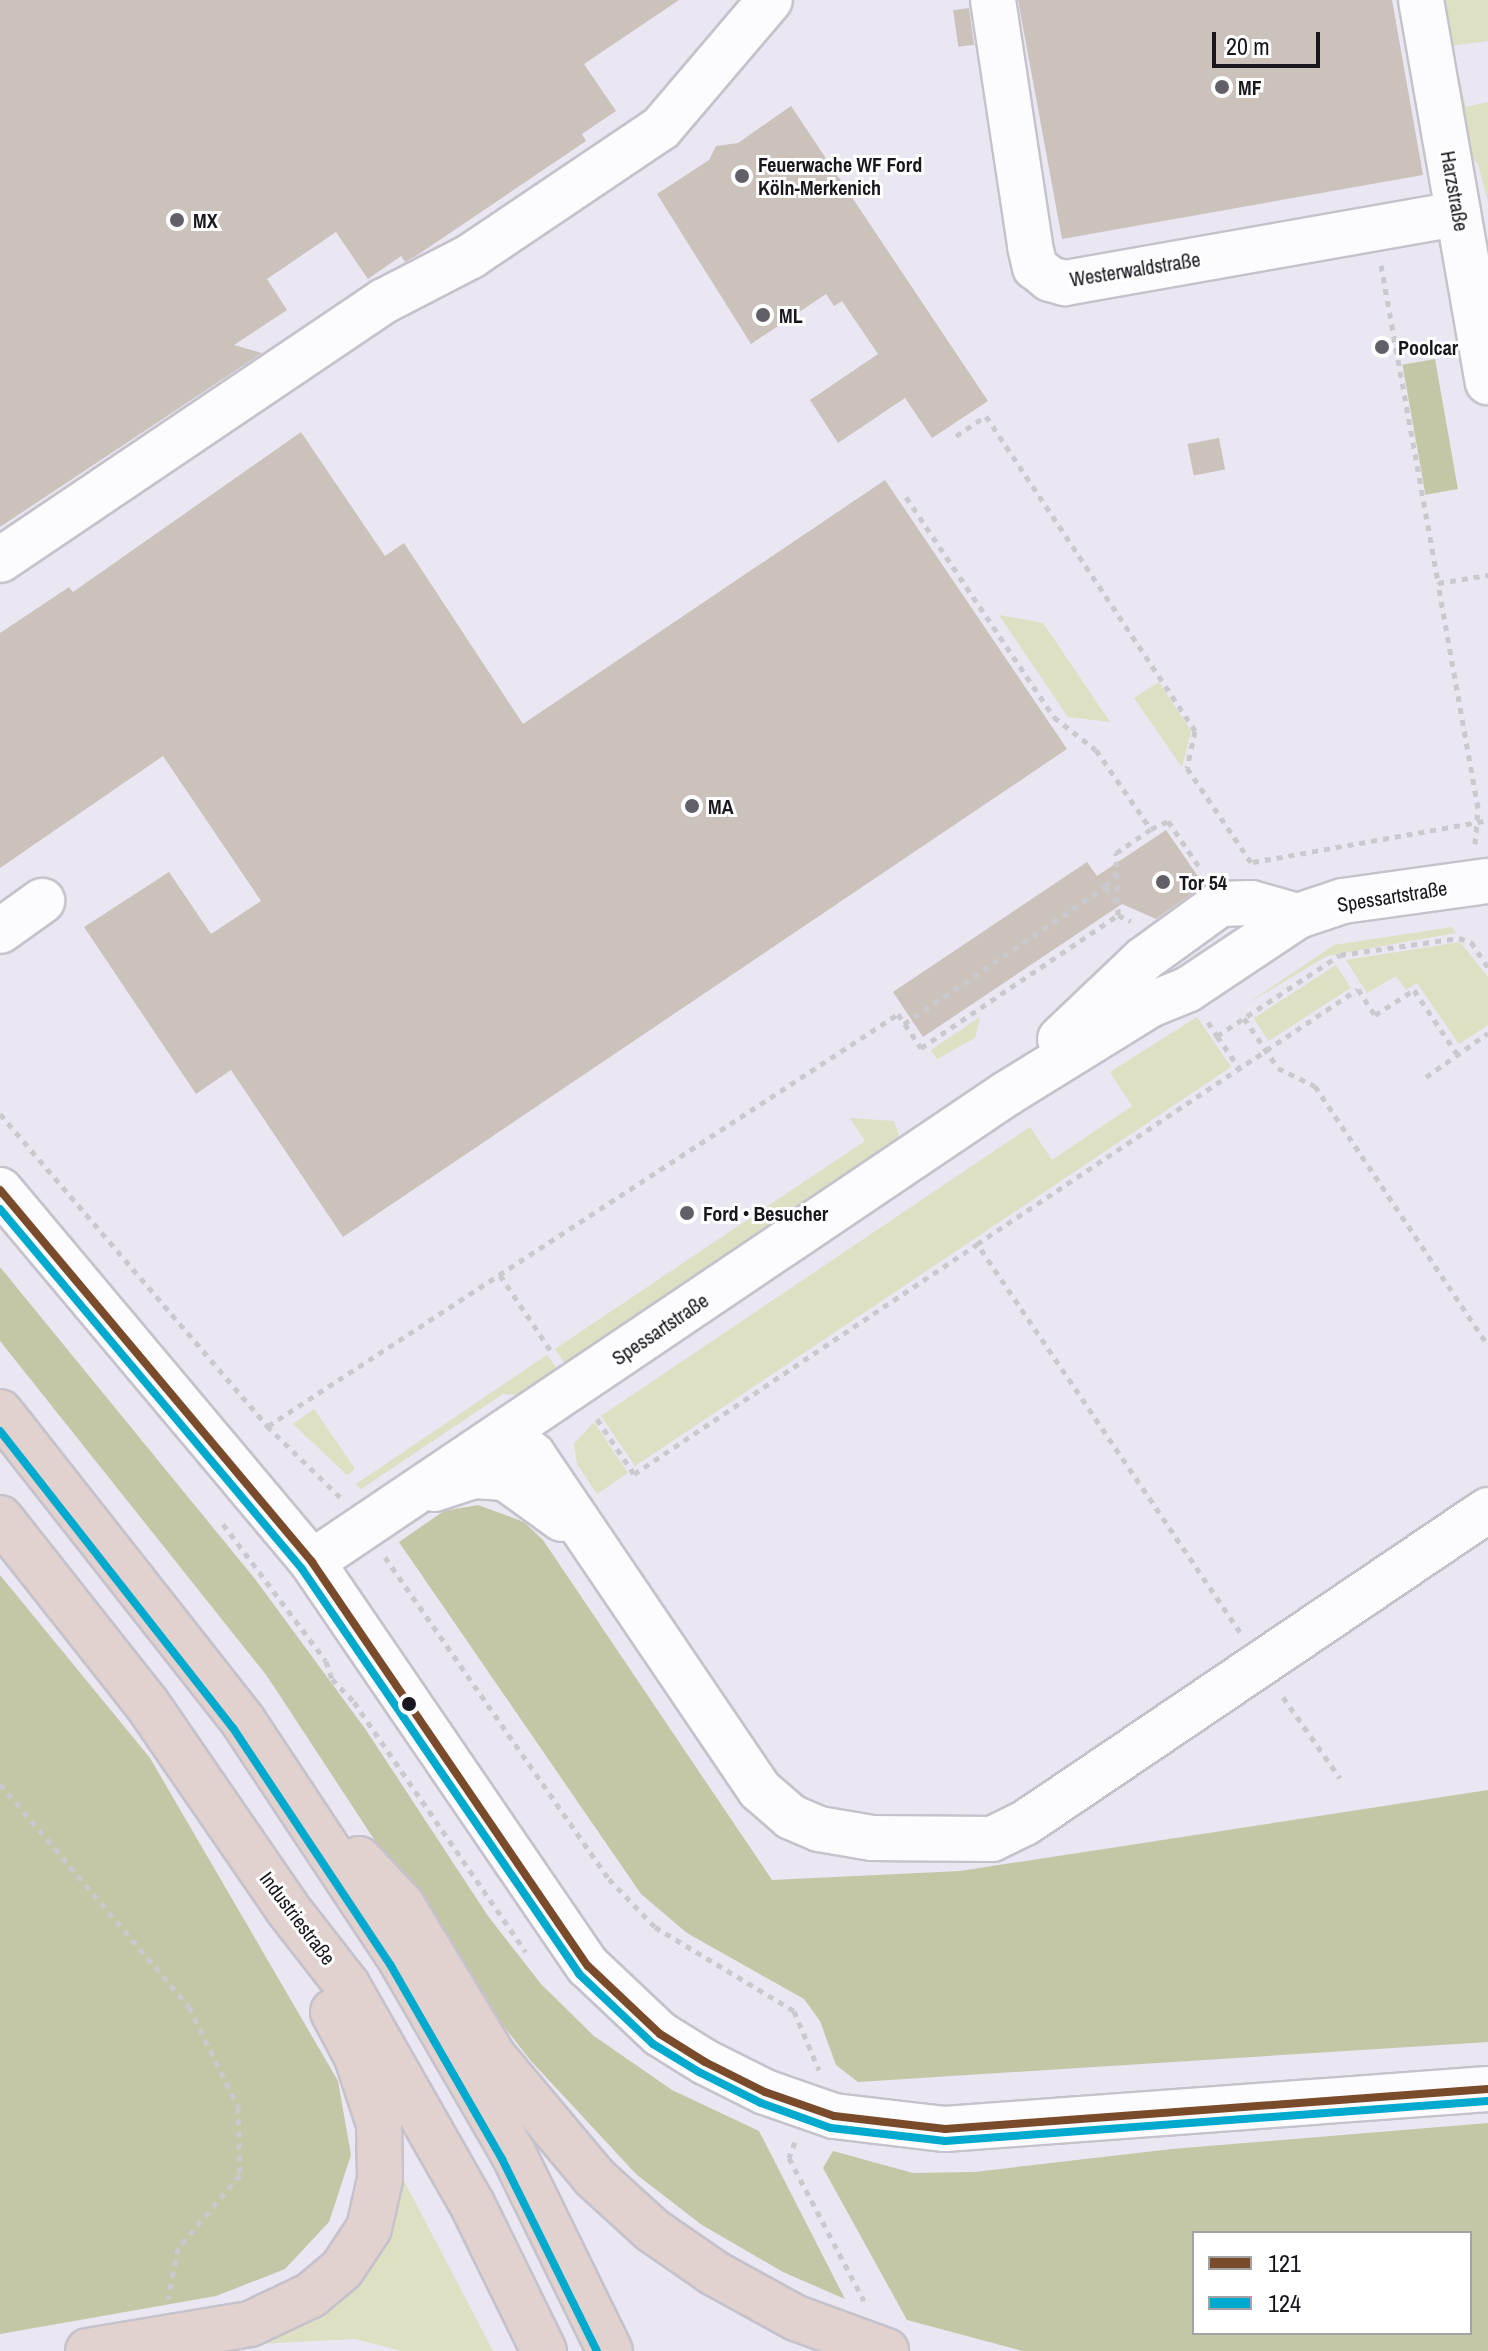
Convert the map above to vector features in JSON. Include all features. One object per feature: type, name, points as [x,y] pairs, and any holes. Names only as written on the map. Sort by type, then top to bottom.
[{"type":"highway","points":[[0,1412],[143,1589],[301,1807],[467,2069],[610,2351]]},
{"type":"highway","name":"Industriestraße","points":[[0,1518],[147,1704],[287,1908],[347,1985],[404,2080],[544,2351]]},
{"type":"highway","points":[[301,1807],[344,1842],[402,1905],[493,2056],[594,2177],[652,2230],[714,2273],[796,2318],[873,2347]]},
{"type":"highway","points":[[88,2351],[250,2324],[311,2295],[342,2269],[369,2228],[380,2179],[379,2124],[357,2057],[301,1951],[287,1908]]},
{"type":"street","points":[[0,560],[384,301],[471,256],[661,128],[770,0]]},
{"type":"street","name":"Westerwaldstraße","points":[[993,0],[1030,246],[1035,267],[1050,279],[1065,283],[1458,214]]},
{"type":"street","name":"Harzstraße","points":[[1421,0],[1488,382]]},
{"type":"street","name":"Spessartstraße","points":[[312,1562],[1006,1094],[1144,959],[1220,904],[1251,903],[1298,916],[1343,901],[1484,882]]},
{"type":"street","points":[[0,931],[42,901]]},
{"type":"street","points":[[0,1190],[312,1562],[588,1966],[660,2034],[765,2092],[815,2094],[885,2126],[945,2129],[1488,2089]]},
{"type":"street","points":[[482,1448],[519,1444],[533,1455],[760,1790],[791,1817],[819,1829],[886,1838],[992,1839],[1025,1823],[1488,1510]]},
{"type":"street","points":[[410,1497],[474,1476],[505,1478],[528,1490],[597,1549]]},
{"type":"path","points":[[1366,230],[1369,248],[1379,258],[1438,583],[1477,822],[1475,853],[1484,882]]},
{"type":"path","points":[[956,436],[986,416],[1195,731],[1187,768],[1251,862]]},
{"type":"path","points":[[906,497],[1054,717],[1096,750],[1151,829]]},
{"type":"path","points":[[1438,583],[1488,575]]},
{"type":"path","points":[[1241,867],[1251,862],[1488,820]]},
{"type":"path","points":[[267,1426],[898,1014],[921,1048],[1118,915],[1116,853],[1151,829],[1168,821],[1210,883]]},
{"type":"path","points":[[904,1024],[1106,886],[1117,870]]},
{"type":"path","points":[[1106,886],[1119,906]]},
{"type":"path","points":[[1118,915],[1146,929]]},
{"type":"path","points":[[1488,967],[1471,942],[1459,938],[1340,955],[1244,1018],[1278,1068],[1315,1086],[1488,1345]]},
{"type":"path","points":[[500,1275],[634,1474],[1358,989],[1375,1015],[1414,990],[1457,1054]]},
{"type":"path","points":[[1426,1077],[1488,1033]]},
{"type":"path","points":[[1217,1036],[1239,1068]]},
{"type":"path","points":[[0,1114],[267,1426],[342,1499],[609,1879],[655,1927],[794,2011],[808,2034],[815,2094],[789,2158],[838,2252]]},
{"type":"path","points":[[977,1244],[1340,1778]]},
{"type":"path","points":[[0,1784],[189,2007],[238,2107],[240,2175],[178,2248],[168,2300]]},
{"type":"green space","points":[[1438,0],[1488,0],[1488,41],[1450,46]]},
{"type":"green space","points":[[1460,81],[1466,107],[1488,102],[1488,202],[1478,164],[1466,151],[1453,88]]},
{"type":"green space","points":[[1435,359],[1458,489],[1425,495],[1403,365]]},
{"type":"green space","points":[[999,615],[1043,623],[1110,722],[1068,717]]},
{"type":"green space","points":[[1159,682],[1191,731],[1182,767],[1134,698]]},
{"type":"green space","points":[[1452,927],[1456,933],[1327,956],[1245,1005],[1334,945]]},
{"type":"green space","points":[[1460,942],[1488,977],[1488,1025],[1459,1044],[1417,983],[1406,990],[1396,976],[1367,993],[1346,960]]},
{"type":"green space","points":[[1336,965],[1351,988],[1269,1041],[1254,1018]]},
{"type":"green space","points":[[980,1017],[975,1038],[937,1059],[931,1050]]},
{"type":"green space","points":[[1197,1017],[1231,1067],[635,1466],[601,1416],[1030,1127],[1052,1160],[1132,1106],[1110,1072]]},
{"type":"green space","points":[[850,1118],[894,1121],[900,1138],[566,1365],[555,1349],[865,1141]]},
{"type":"green space","points":[[0,1267],[255,1579],[366,1730],[488,1916],[541,1984],[594,2036],[672,2090],[759,2131],[845,2299],[783,2272],[702,2225],[637,2175],[531,2061],[461,1972],[267,1676],[0,1341]]},
{"type":"green space","points":[[547,1355],[558,1370],[520,1395],[503,1394],[361,1489],[356,1484]]},
{"type":"green space","points":[[314,1409],[355,1469],[347,1475],[293,1424]]},
{"type":"green space","points":[[594,1422],[628,1473],[597,1494],[577,1464],[574,1444]]},
{"type":"green space","points":[[478,1505],[524,1522],[543,1540],[772,1880],[960,1871],[1488,1790],[1488,2042],[858,2082],[836,2065],[820,2021],[804,1999],[687,1933],[641,1894],[399,1542],[444,1511]]},
{"type":"green space","points":[[0,1575],[150,1758],[338,2081],[351,2155],[329,2222],[285,2269],[216,2296],[0,2334]]},
{"type":"green space","points":[[1488,2123],[1488,2351],[1023,2351],[907,2320],[823,2168],[833,2151],[913,2173],[974,2172],[1172,2149]]},
{"type":"green space","points":[[390,2154],[493,2351],[402,2351],[355,2339],[241,2345],[305,2317]]},
{"type":"building","name":"MX","points":[[0,0],[679,0],[584,64],[616,111],[582,134],[586,141],[416,256],[405,262],[401,256],[368,279],[336,232],[267,279],[287,310],[234,345],[262,353],[0,527]]},
{"type":"building","name":"MF","points":[[1018,0],[1392,0],[1423,175],[1062,239]]},
{"type":"building","points":[[969,8],[974,45],[958,47],[953,10]]},
{"type":"building","name":"ML","points":[[791,106],[988,401],[932,438],[905,398],[838,443],[810,400],[878,354],[842,301],[834,306],[826,294],[751,344],[657,194],[709,160],[716,146],[738,143]]},
{"type":"building","name":"MA","points":[[301,432],[385,556],[404,543],[523,724],[885,480],[1067,749],[343,1237],[231,1070],[196,1094],[84,927],[169,872],[211,934],[261,901],[163,756],[0,868],[0,633],[69,587],[73,592]]},
{"type":"building","points":[[1219,438],[1225,469],[1194,476],[1188,444]]},
{"type":"building","points":[[1166,830],[1204,885],[1156,919],[1122,904],[923,1037],[893,992],[1087,862],[1097,876]]},
{"type":"transit line","name":"121","points":[[0,1190],[312,1562],[588,1966],[660,2034],[705,2062],[765,2092],[834,2116],[945,2129],[1488,2089]]},
{"type":"transit line","name":"124","points":[[0,1209],[302,1569],[579,1974],[653,2044],[699,2072],[761,2103],[831,2128],[945,2141],[1488,2101]]},
{"type":"transit line","name":"124","points":[[0,1431],[233,1728],[391,1966],[502,2159],[597,2351]]},
{"type":"place","name":"MF","points":[[1222,87]]},
{"type":"place","name":"Feuerwache WF Ford Köln-Merkenich","points":[[742,176]]},
{"type":"place","name":"MX","points":[[177,220]]},
{"type":"place","name":"ML","points":[[763,315]]},
{"type":"place","name":"Poolcar","points":[[1382,347]]},
{"type":"place","name":"MA","points":[[692,806]]},
{"type":"place","name":"Tor 54","points":[[1163,882]]},
{"type":"place","name":"Ford • Besucher","points":[[687,1213]]}]
